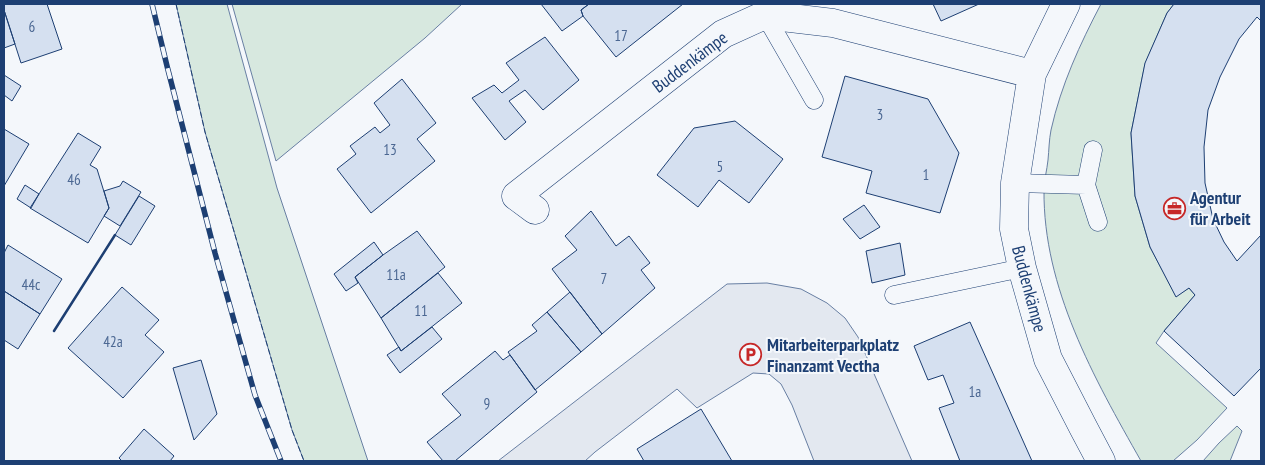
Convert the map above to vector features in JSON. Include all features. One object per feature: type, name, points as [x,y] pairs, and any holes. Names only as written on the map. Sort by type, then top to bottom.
[{"type":"street","name":"Buddenkämpe","points":[[1066,4],[1032,74],[1015,183],[1014,229],[1022,268],[1048,358],[1102,461]]},
{"type":"street","name":"Buddenkämpe","points":[[535,210],[516,196],[723,34],[765,16],[833,22],[1032,74]]},
{"type":"lane","points":[[765,16],[814,100]]},
{"type":"lane","points":[[1093,150],[1086,185],[1098,222]]},
{"type":"lane","points":[[1015,183],[1086,185]]},
{"type":"lane","points":[[894,295],[1022,268]]},
{"type":"shaded area","points":[[176,4],[227,4],[277,188],[368,461],[304,461],[292,430],[205,132]]},
{"type":"shaded area","points":[[232,4],[462,4],[425,38],[276,161]]},
{"type":"shaded area","points":[[1101,4],[1174,4],[1167,13],[1145,64],[1131,133],[1135,196],[1150,247],[1176,296],[1189,288],[1195,295],[1156,343],[1227,408],[1197,440],[1173,461],[1141,461],[1106,397],[1074,331],[1062,297],[1052,262],[1046,226],[1044,186],[1049,141],[1055,113],[1072,65]]},
{"type":"shaded area","name":"Mitarbeiterparkplatz Finanzamt Vectha","points":[[767,283],[801,289],[827,303],[845,318],[858,337],[912,461],[814,461],[792,405],[781,384],[769,374],[753,373],[697,408],[677,389],[585,461],[498,461],[727,284]]},
{"type":"shaded area","points":[[1237,426],[1242,431],[1230,461],[1203,461],[1219,443]]},
{"type":"building","points":[[4,4],[47,4],[62,49],[21,63],[4,10]]},
{"type":"building","points":[[541,4],[589,4],[581,10],[583,16],[562,31]]},
{"type":"building","points":[[589,4],[683,4],[616,57],[583,16],[581,10]]},
{"type":"building","points":[[933,4],[979,4],[941,21]]},
{"type":"building","name":"Agentur für Arbeit","points":[[1174,4],[1261,4],[1261,21],[1257,17],[1239,39],[1220,77],[1208,110],[1204,147],[1205,183],[1213,219],[1224,242],[1237,261],[1261,235],[1261,368],[1234,396],[1164,331],[1195,295],[1189,288],[1176,297],[1150,247],[1135,196],[1131,133],[1145,63],[1167,13]]},
{"type":"building","points":[[4,10],[15,44],[4,48]]},
{"type":"building","points":[[545,37],[579,80],[543,110],[525,90],[509,101],[526,122],[505,140],[472,98],[494,85],[502,93],[519,80],[506,63]]},
{"type":"building","points":[[4,75],[21,86],[12,101],[4,95]]},
{"type":"building","points":[[845,76],[928,99],[959,153],[940,213],[866,193],[872,171],[822,157]]},
{"type":"building","points":[[402,79],[436,123],[417,139],[435,161],[371,213],[337,169],[356,154],[350,146],[375,127],[380,133],[390,125],[374,103]]},
{"type":"building","points":[[735,121],[783,159],[749,203],[719,180],[698,207],[657,175],[694,128]]},
{"type":"building","points":[[4,129],[29,144],[4,186]]},
{"type":"building","points":[[78,133],[101,147],[90,165],[97,169],[109,208],[88,243],[30,208]]},
{"type":"building","points":[[123,181],[141,192],[120,226],[104,216],[109,208],[104,191],[120,186]]},
{"type":"building","points":[[25,185],[39,194],[31,208],[17,199]]},
{"type":"building","points":[[139,196],[155,206],[131,245],[115,235]]},
{"type":"building","points":[[864,205],[880,227],[860,239],[843,219]]},
{"type":"building","points":[[591,211],[616,246],[629,236],[650,263],[641,270],[655,288],[602,334],[552,269],[577,250],[565,236]]},
{"type":"building","points":[[417,231],[445,267],[381,318],[355,277]]},
{"type":"building","points":[[374,242],[383,255],[355,277],[358,283],[346,291],[334,274]]},
{"type":"building","points":[[900,243],[905,275],[872,283],[866,251]]},
{"type":"building","points":[[8,245],[62,279],[40,314],[4,291],[4,253]]},
{"type":"building","points":[[438,273],[462,303],[401,351],[381,318]]},
{"type":"building","points":[[122,287],[159,320],[145,335],[164,352],[123,398],[68,348]]},
{"type":"building","points":[[4,291],[40,314],[18,349],[4,340]]},
{"type":"building","points":[[570,292],[602,334],[581,352],[547,312]]},
{"type":"building","points":[[547,312],[581,352],[535,390],[508,352],[537,331],[532,325]]},
{"type":"building","points":[[970,322],[1032,461],[960,461],[939,408],[954,403],[943,375],[928,380],[914,346]]},
{"type":"building","points":[[432,327],[442,339],[400,373],[387,355],[399,347],[401,351]]},
{"type":"building","points":[[495,351],[503,360],[510,355],[537,392],[455,461],[443,461],[427,442],[461,415],[442,394]]},
{"type":"building","points":[[201,360],[217,414],[194,440],[173,368]]},
{"type":"building","points":[[701,409],[732,461],[644,461],[637,449]]},
{"type":"building","points":[[144,429],[174,456],[170,461],[122,461],[119,458]]},
{"type":"railway","points":[[152,4],[215,253],[255,395],[281,461]]},
{"type":"fence","points":[[176,4],[205,132],[292,430],[304,461]]},
{"type":"wall","points":[[54,331],[115,235]]},
{"type":"place","name":"Agentur für Arbeit","points":[[1174,208]]},
{"type":"place","name":"Mitarbeiterparkplatz Finanzamt Vectha","points":[[751,355]]}]
